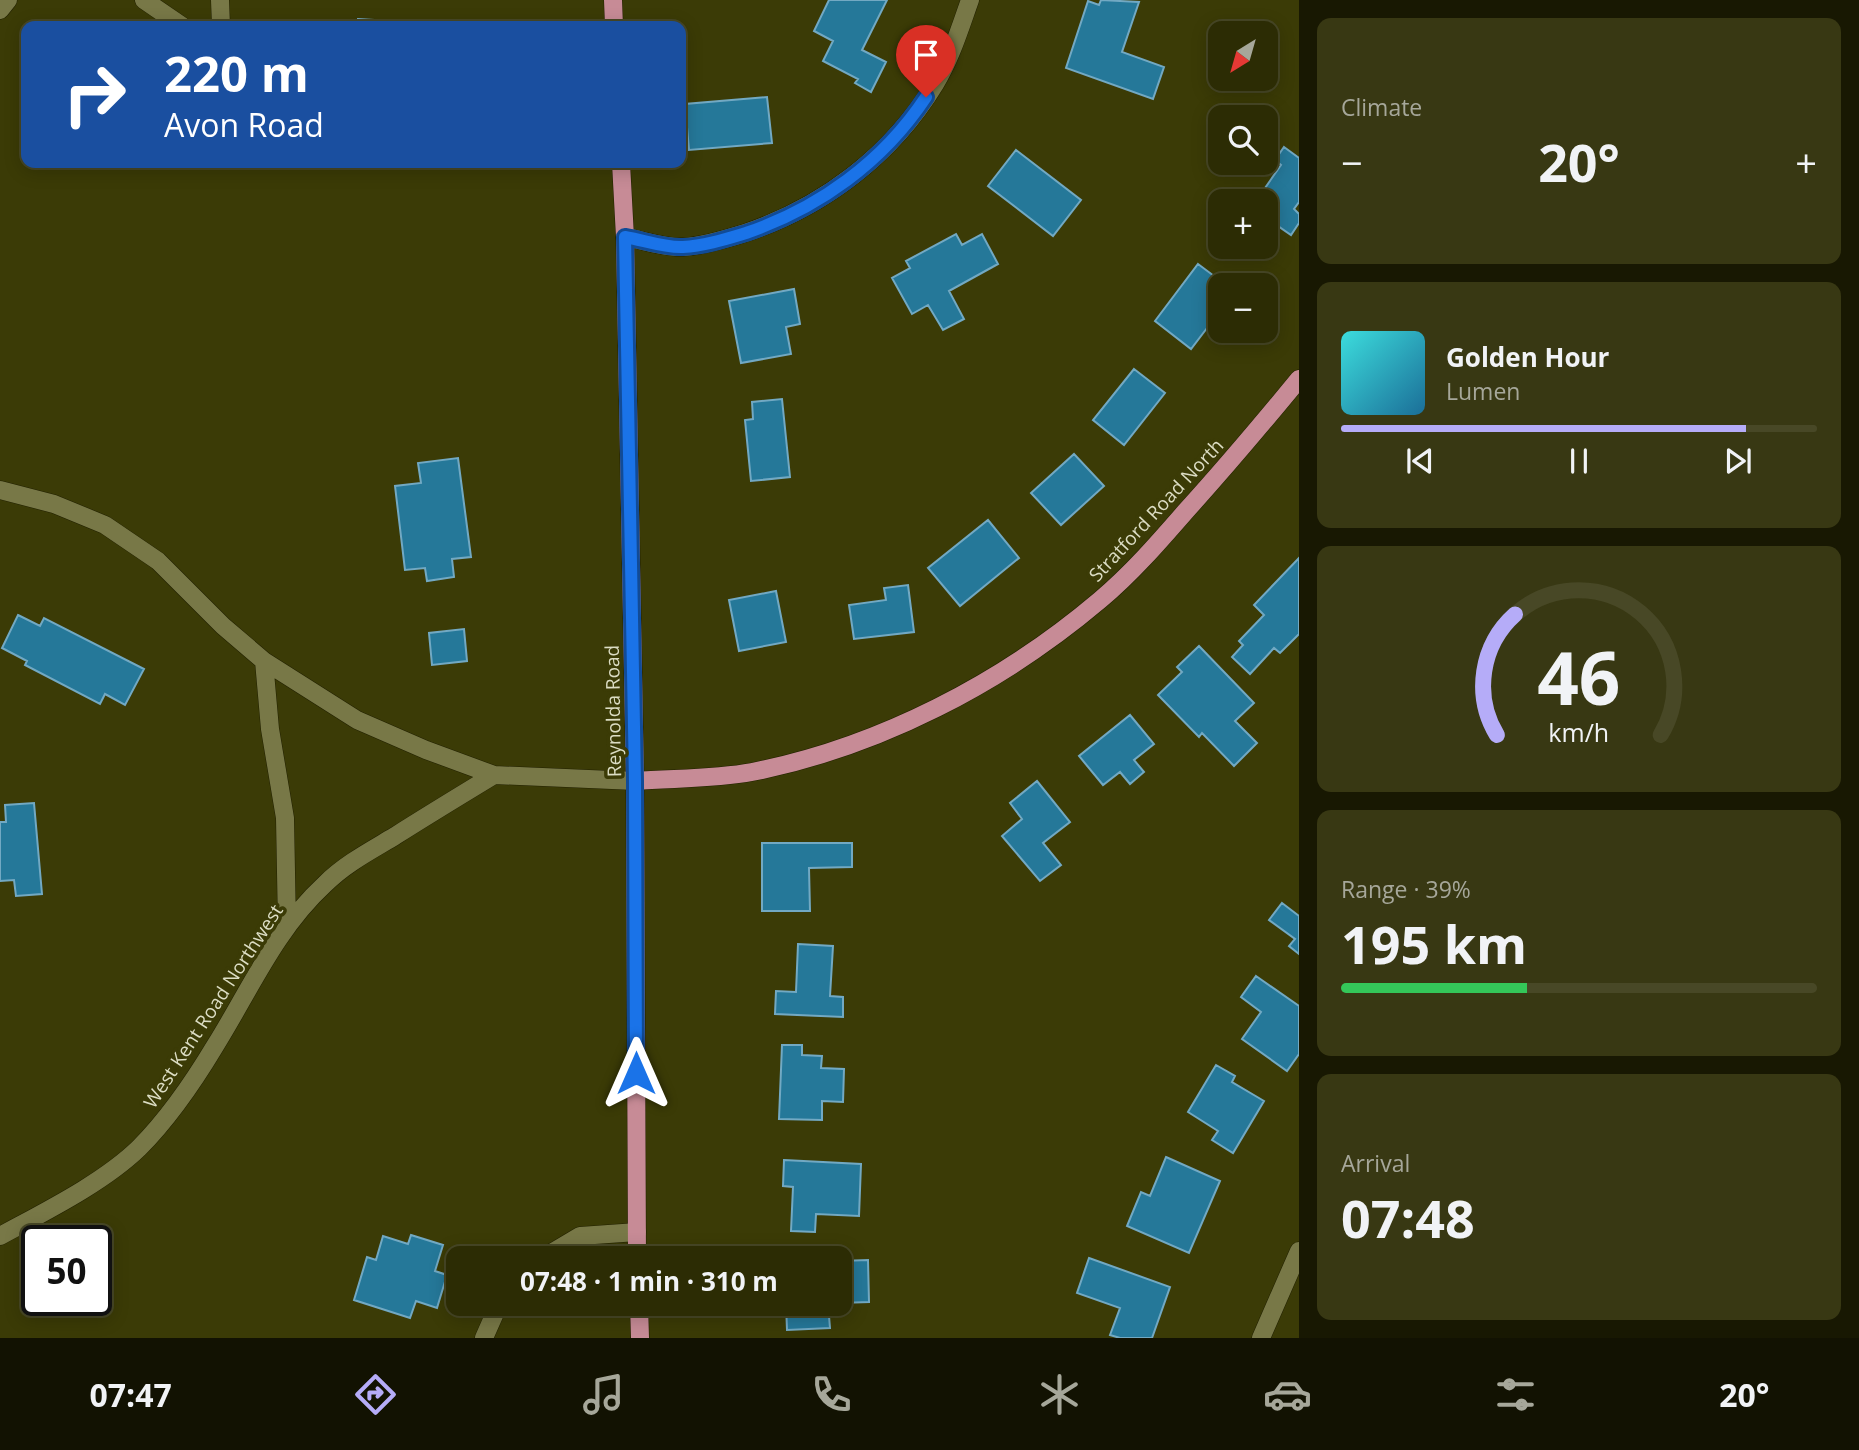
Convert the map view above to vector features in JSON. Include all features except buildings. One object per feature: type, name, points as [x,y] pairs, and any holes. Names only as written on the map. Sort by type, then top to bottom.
[{"type":"main road","points":[[613,0],[614,21]]},
{"type":"main road","name":"Reynolda Road","points":[[621,168],[625,237],[635,781],[638,1246]]},
{"type":"main road","name":"Stratford Road North","points":[[635,781],[750,772],[818,755],[884,731],[998,675],[1101,599],[1143,559],[1236,456],[1299,379]]},
{"type":"main road","points":[[639,1316],[640,1338]]},
{"type":"street","points":[[0,10],[8,0]]},
{"type":"street","points":[[144,0],[175,21]]},
{"type":"street","points":[[220,0],[221,21]]},
{"type":"street","points":[[625,237],[682,247],[727,239],[782,219],[843,185],[877,154],[917,111],[936,82],[956,41],[970,0]]},
{"type":"street","points":[[0,490],[54,504],[105,525],[158,561],[223,626],[264,661],[357,720],[426,750],[494,775],[635,781]]},
{"type":"street","points":[[264,661],[270,729],[285,818],[287,926]]},
{"type":"street","name":"West Kent Road Northwest","points":[[0,1236],[52,1208],[111,1170],[161,1124],[215,1047],[260,965],[287,926],[324,884],[351,862],[494,775]]},
{"type":"street","points":[[563,1246],[580,1236],[637,1231]]},
{"type":"street","points":[[1261,1338],[1299,1251]]},
{"type":"street","points":[[484,1338],[494,1316]]},
{"type":"route","points":[[636,1073],[635,781],[625,237],[682,247],[727,239],[771,224],[813,204],[843,185],[877,154],[917,111],[926,97]]}]
